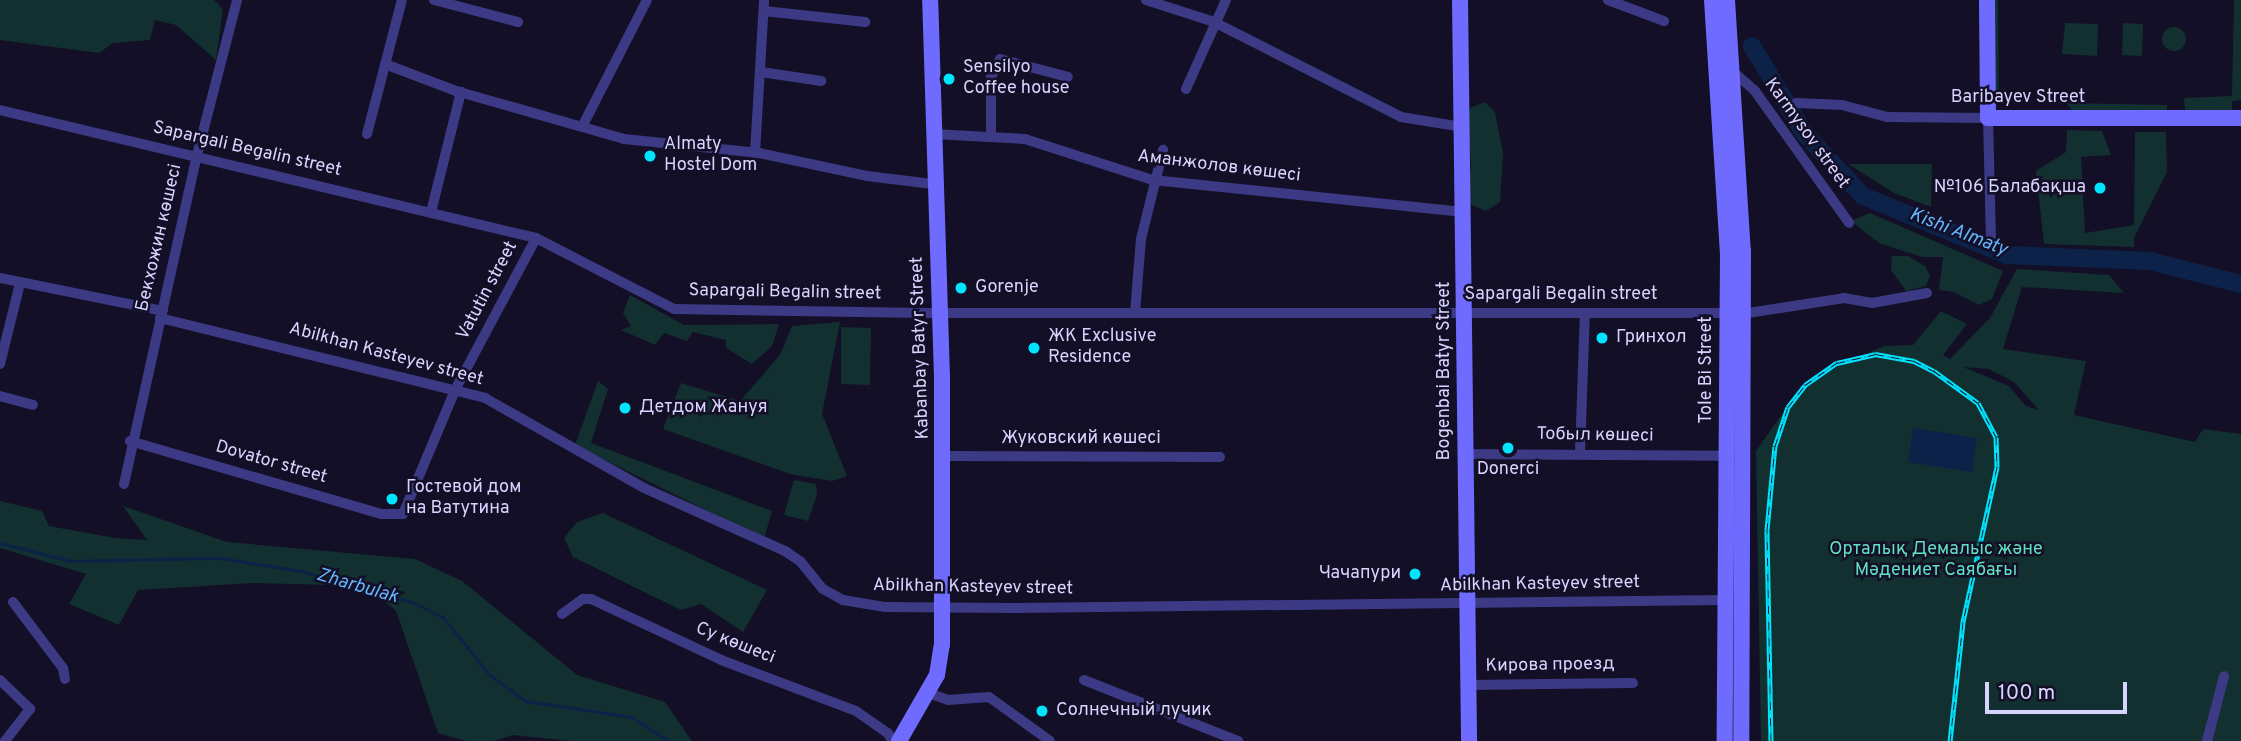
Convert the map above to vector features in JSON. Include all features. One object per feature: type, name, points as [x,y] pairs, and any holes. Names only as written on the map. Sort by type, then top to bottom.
[{"type":"street","name":"Бекхожин көшесі","points":[[124,484],[130,441],[162,314],[197,155],[237,0]]},
{"type":"street","points":[[368,134],[402,0]]},
{"type":"street","points":[[434,0],[518,22]]},
{"type":"street","points":[[583,125],[647,0]]},
{"type":"street","name":"Kabanbay Batyr Street","points":[[899,741],[928,693],[942,645],[943,456],[940,313],[933,184],[930,0]]},
{"type":"street","points":[[1146,0],[1214,22],[1401,117],[1463,127]]},
{"type":"street","points":[[1186,89],[1226,0]]},
{"type":"street","name":"Bogenbai Batyr Street","points":[[1461,0],[1469,741]]},
{"type":"street","points":[[1608,0],[1664,21]]},
{"type":"street","name":"Tole Bi Street","points":[[1712,0],[1735,313],[1733,736]]},
{"type":"street","name":"Tole Bi Street","points":[[1727,0],[1730,69],[1741,177],[1726,456],[1725,600],[1733,736]]},
{"type":"street","points":[[1987,0],[1991,240]]},
{"type":"street","points":[[755,153],[764,6],[865,22]]},
{"type":"street","points":[[991,136],[991,77],[1000,59],[1068,77]]},
{"type":"street","points":[[385,64],[461,92],[624,139],[755,153],[933,184]]},
{"type":"street","name":"Karmysov street","points":[[1730,69],[1755,91],[1849,223]]},
{"type":"street","points":[[761,72],[821,81]]},
{"type":"street","points":[[431,212],[461,92]]},
{"type":"street","name":"Baribayev Street","points":[[1796,103],[1842,105],[1887,117],[2241,118]]},
{"type":"street","name":"Sapargali Begalin street","points":[[0,110],[536,238],[674,309],[940,313],[1735,313],[1843,298],[1872,303],[1927,293]]},
{"type":"street","name":"Аманжолов көшесі","points":[[933,134],[991,136],[1036,142],[1153,180],[1463,212]]},
{"type":"street","points":[[1135,313],[1141,239],[1153,180],[1163,150]]},
{"type":"street","name":"Vatutin street","points":[[402,514],[456,390],[536,238]]},
{"type":"street","name":"Abilkhan Kasteyev street","points":[[0,278],[162,314],[485,398],[644,488],[785,551],[800,561],[822,589],[843,600],[942,608],[1725,600]]},
{"type":"street","points":[[0,364],[20,283]]},
{"type":"street","points":[[1580,453],[1585,313]]},
{"type":"street","points":[[0,396],[33,405]]},
{"type":"street","name":"Dovator street","points":[[130,441],[382,514],[402,514]]},
{"type":"street","name":"Тобыл көшесі","points":[[1464,454],[1726,456]]},
{"type":"street","name":"Жуковский көшесі","points":[[943,456],[1220,457]]},
{"type":"street","name":"Су көшесі","points":[[562,614],[583,598],[591,599],[721,660],[856,711],[888,733],[892,741]]},
{"type":"street","points":[[13,602],[63,668],[65,679]]},
{"type":"street","points":[[2207,741],[2224,676]]},
{"type":"street","points":[[0,680],[30,709],[5,741]]},
{"type":"street","points":[[1084,680],[1238,741]]},
{"type":"street","name":"Кирова проезд","points":[[1468,685],[1633,683]]},
{"type":"street","points":[[928,693],[948,700],[989,697],[1050,741]]},
{"type":"green space","points":[[0,0],[214,0],[223,9],[216,60],[176,25],[155,20],[150,40],[113,43],[99,53],[0,40]]},
{"type":"green space","points":[[1990,0],[1998,0],[1999,95],[1990,95]]},
{"type":"green space","points":[[2234,0],[2241,0],[2241,100],[2232,101],[2232,112],[2185,111],[2184,98],[2232,96]]},
{"type":"green space","points":[[2065,23],[2098,24],[2097,56],[2062,54]]},
{"type":"green space","points":[[2123,23],[2143,24],[2142,56],[2122,55]]},
{"type":"green space","points":[[2174,27],[2183,30],[2186,39],[2183,48],[2174,51],[2165,48],[2162,39],[2165,30]]},
{"type":"green space","points":[[1485,102],[1495,112],[1503,154],[1500,202],[1486,211],[1472,205],[1466,194],[1471,167],[1467,109]]},
{"type":"green space","points":[[2066,103],[2167,105],[2167,114],[2074,112]]},
{"type":"green space","points":[[2067,130],[2102,131],[2111,155],[2081,157],[2085,233],[2134,225],[2135,132],[2166,132],[2167,172],[2134,238],[2134,247],[2044,244],[2036,171],[2066,152]]},
{"type":"green space","points":[[1848,164],[1932,164],[1931,207],[1894,193]]},
{"type":"green space","points":[[1870,213],[2003,271],[1992,299],[1979,305],[1954,292],[1939,290],[1943,257],[1922,257],[1879,243],[1851,221]]},
{"type":"green space","points":[[1892,256],[1908,256],[1925,266],[1930,276],[1926,286],[1906,291],[1891,270]]},
{"type":"green space","name":"Орталық Демалыс және Мәдениет Саябағы","points":[[2017,269],[2109,275],[2124,293],[2022,287],[2003,349],[2086,361],[2074,415],[2195,442],[2203,429],[2241,434],[2241,741],[1761,741],[1756,451],[1796,394],[1837,367],[1884,346],[1913,345],[1941,311],[1967,324],[1943,355],[1950,359],[1990,318]],"holes":[[[1963,367],[1989,369],[2014,382],[2039,410],[2026,406],[2009,386]]]},
{"type":"green space","points":[[630,295],[684,325],[779,324],[772,346],[752,364],[726,348],[726,340],[693,332],[687,341],[664,333],[655,345],[621,330],[631,326],[623,313]]},
{"type":"green space","points":[[840,322],[822,414],[847,476],[832,481],[790,474],[663,429],[681,383],[740,401],[780,355],[792,326]]},
{"type":"green space","points":[[841,327],[871,328],[870,385],[841,384]]},
{"type":"green space","points":[[598,381],[608,389],[591,443],[772,511],[764,539],[575,445]]},
{"type":"green space","points":[[794,480],[816,484],[817,495],[808,521],[784,515]]},
{"type":"green space","points":[[0,501],[42,511],[49,526],[115,538],[147,540],[123,506],[227,542],[415,559],[462,581],[577,675],[665,702],[692,741],[571,741],[513,735],[494,741],[466,741],[438,733],[396,611],[367,586],[253,583],[138,590],[119,625],[69,604],[86,574],[0,548]]},
{"type":"green space","points":[[603,513],[767,590],[743,632],[701,604],[681,610],[573,557],[564,538],[577,522]]},
{"type":"water","points":[[1913,428],[1977,438],[1972,472],[1908,462]]},
{"type":"waterway","name":"Kіshі Almaty","points":[[1752,46],[1804,133],[1863,196],[2007,255],[2150,261],[2241,284]]},
{"type":"waterway","name":"Zharbulak","points":[[0,543],[71,561],[220,558],[301,571],[415,603],[443,617],[490,675],[526,701],[632,717],[669,741]]},
{"type":"railway","points":[[1771,741],[1767,530],[1775,446],[1788,407],[1805,385],[1837,363],[1875,354],[1914,361],[1934,371],[1978,403],[1996,437],[1997,467],[1963,622],[1950,741]]},
{"type":"place","name":"Sensilyo Coffee house","points":[[949,79]]},
{"type":"place","name":"Almaty Hostel Dom","points":[[650,156]]},
{"type":"place","name":"№106 Балабақша","points":[[2100,188]]},
{"type":"place","name":"Gorenje","points":[[961,288]]},
{"type":"place","name":"Гринхол","points":[[1602,338]]},
{"type":"place","name":"ЖК Exclusive Residence","points":[[1034,348]]},
{"type":"place","name":"Детдом Жануя","points":[[625,408]]},
{"type":"place","name":"Donerci","points":[[1508,448]]},
{"type":"place","name":"Гостевой дом на Ватутина","points":[[392,499]]},
{"type":"place","name":"Чачапури","points":[[1415,574]]},
{"type":"place","name":"Солнечный лучик","points":[[1042,711]]}]
